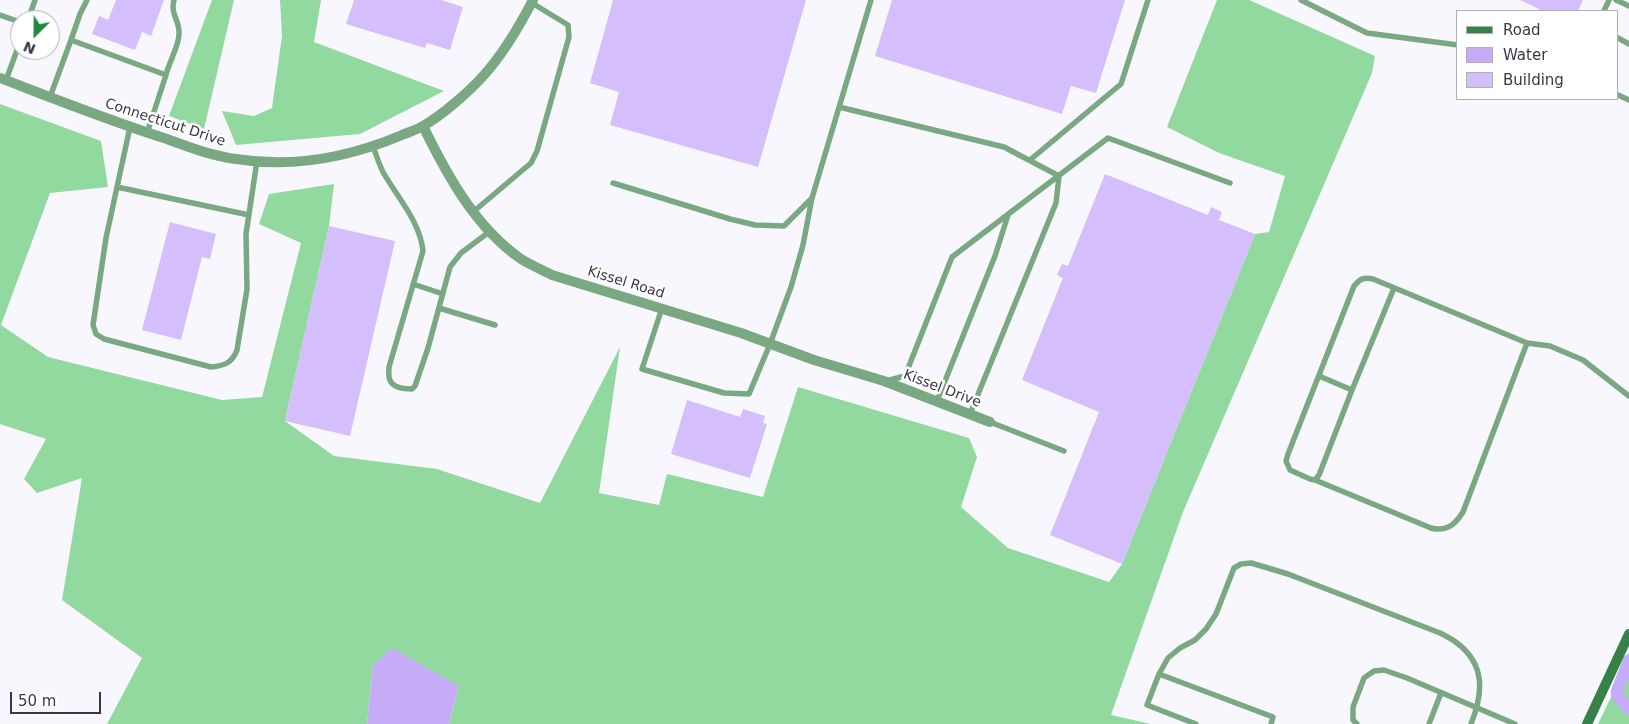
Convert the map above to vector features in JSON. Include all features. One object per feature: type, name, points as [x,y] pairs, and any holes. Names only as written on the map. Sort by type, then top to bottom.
[{"type":"main road","points":[[1587,724],[1629,634]]},
{"type":"street","name":"Connecticut Drive","points":[[3,79],[130,127],[211,154],[257,162],[301,161],[330,157],[373,146],[423,126],[455,103],[483,76],[506,47],[533,1]]},
{"type":"street","name":"Kissel Road","points":[[423,126],[441,164],[473,212],[489,232],[522,260],[552,275],[662,308],[814,360],[884,381]]},
{"type":"street","name":"Kissel Drive","points":[[884,381],[990,422]]},
{"type":"lane","points":[[50,97],[80,14],[87,0]]},
{"type":"lane","points":[[147,133],[180,36],[172,8],[174,0]]},
{"type":"lane","points":[[662,308],[642,369],[724,393],[749,394],[791,287],[803,245],[812,198],[871,0]]},
{"type":"lane","points":[[1030,160],[1121,84],[1148,0]]},
{"type":"lane","points":[[1301,0],[1367,33],[1456,45]]},
{"type":"lane","points":[[1616,0],[1629,6]]},
{"type":"lane","points":[[473,212],[531,163],[537,151],[569,37],[568,25],[533,1]]},
{"type":"lane","points":[[71,40],[166,75]]},
{"type":"lane","points":[[3,79],[12,60]]},
{"type":"lane","points":[[839,107],[1004,147],[1059,176]]},
{"type":"lane","points":[[130,127],[106,238],[94,315],[93,325],[96,334],[104,339],[211,367],[222,366],[230,362],[236,350],[247,289],[246,234],[257,162]]},
{"type":"lane","points":[[884,381],[905,376],[952,257],[1108,138],[1230,183]]},
{"type":"lane","points":[[373,146],[382,171],[402,201],[422,239],[423,251],[390,367],[390,380],[394,385],[405,389],[412,389],[415,386],[450,267],[461,253],[489,232]]},
{"type":"lane","points":[[970,414],[1056,203],[1059,176]]},
{"type":"lane","points":[[613,182],[730,219],[755,225],[784,226],[812,198]]},
{"type":"lane","points":[[117,187],[249,215]]},
{"type":"lane","points":[[936,401],[996,256],[1008,214]]},
{"type":"lane","points":[[1527,343],[1463,512],[1452,526],[1438,530],[1431,528],[1290,470],[1286,461],[1288,454],[1354,286],[1364,277],[1527,343],[1550,346],[1583,360],[1629,396]]},
{"type":"lane","points":[[413,284],[443,294]]},
{"type":"lane","points":[[1315,480],[1319,475],[1394,288]]},
{"type":"lane","points":[[438,308],[495,324]]},
{"type":"lane","points":[[1319,376],[1352,390]]},
{"type":"lane","points":[[990,422],[1064,451]]},
{"type":"lane","points":[[1196,724],[1147,705],[1159,674],[1168,658],[1180,648],[1195,640],[1206,629],[1216,614],[1234,568],[1242,564],[1251,563],[1288,574],[1440,633],[1458,643],[1473,659],[1481,679],[1478,708],[1471,724]]},
{"type":"lane","points":[[1356,724],[1353,720],[1353,707],[1364,678],[1374,671],[1384,670],[1515,724]]},
{"type":"lane","points":[[1159,674],[1273,717],[1270,724]]},
{"type":"lane","points":[[1429,724],[1441,693]]},
{"type":"green space","points":[[212,0],[234,0],[204,129],[169,116]]},
{"type":"green space","points":[[280,0],[321,0],[314,42],[444,91],[360,134],[236,145],[222,111],[254,116],[272,108],[282,36]]},
{"type":"green space","points":[[1217,0],[1249,0],[1375,56],[1372,73],[1183,512],[1111,715],[1151,724],[449,724],[459,686],[373,666],[367,724],[107,724],[142,658],[62,600],[82,478],[37,493],[24,479],[46,439],[0,424],[0,104],[101,141],[108,187],[50,193],[1,325],[48,357],[222,400],[262,397],[301,243],[259,224],[269,194],[334,184],[329,226],[285,421],[334,456],[437,469],[540,503],[620,347],[599,493],[659,505],[667,474],[763,497],[798,387],[969,438],[977,457],[961,507],[1008,548],[1109,582],[1122,564],[1255,234],[1269,232],[1285,176],[1219,153],[1167,127]]},
{"type":"green space","points":[[1629,660],[1629,724],[1598,724]]},
{"type":"water","points":[[392,648],[459,686],[449,724],[367,724],[373,666]]},
{"type":"building","points":[[116,0],[164,0],[151,36],[142,32],[135,50],[92,34],[99,16],[108,20]]},
{"type":"building","points":[[354,0],[441,0],[463,7],[450,50],[427,43],[425,48],[346,24]]},
{"type":"building","points":[[613,0],[806,0],[758,167],[610,125],[619,92],[590,83]]},
{"type":"building","points":[[892,0],[1125,0],[1096,93],[1071,86],[1062,114],[875,56]]},
{"type":"building","points":[[1520,0],[1583,0],[1578,10],[1541,10]]},
{"type":"building","points":[[1105,174],[1208,215],[1211,207],[1222,212],[1219,220],[1255,234],[1122,564],[1050,535],[1099,412],[1022,380],[1063,278],[1057,275],[1062,264],[1068,266]]},
{"type":"building","points":[[170,222],[216,234],[210,259],[202,257],[181,340],[142,330]]},
{"type":"building","points":[[329,226],[395,241],[350,436],[285,421]]},
{"type":"building","points":[[687,400],[740,417],[743,409],[765,416],[763,423],[767,424],[750,478],[671,454]]},
{"type":"waterway","points":[[1629,660],[1617,691],[1617,696],[1629,709]]}]
